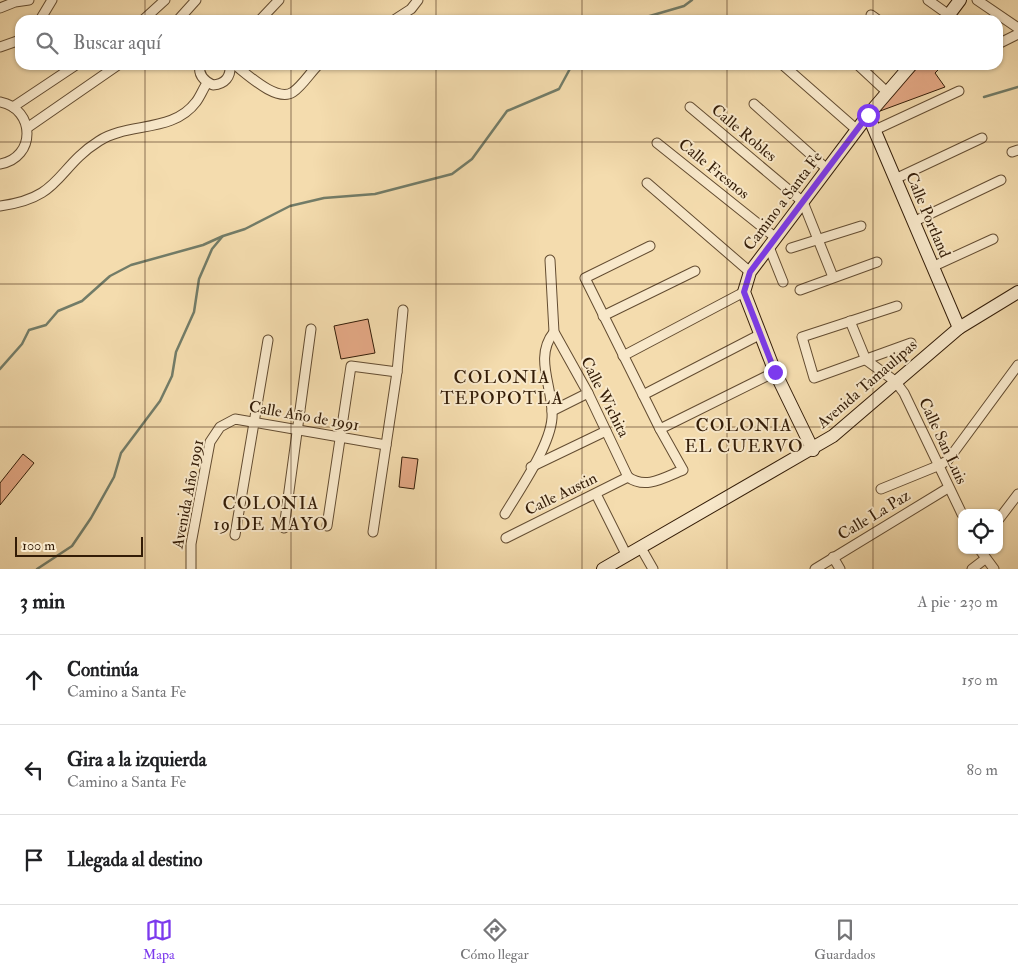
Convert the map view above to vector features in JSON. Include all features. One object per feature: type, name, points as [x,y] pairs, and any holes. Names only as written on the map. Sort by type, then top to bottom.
[{"type":"street","points":[[0,8],[16,2],[29,0]]},
{"type":"street","points":[[40,0],[52,0]]},
{"type":"street","points":[[43,15],[52,0]]},
{"type":"street","points":[[148,15],[165,0]]},
{"type":"street","points":[[182,15],[196,0]]},
{"type":"street","points":[[265,15],[279,0]]},
{"type":"street","points":[[402,15],[411,9],[418,0]]},
{"type":"street","points":[[928,0],[944,15]]},
{"type":"street","points":[[949,15],[960,0]]},
{"type":"street","points":[[977,0],[999,15]]},
{"type":"street","points":[[1003,18],[1018,28]]},
{"type":"street","points":[[1003,42],[1018,34]]},
{"type":"street","points":[[0,47],[15,42]]},
{"type":"street","points":[[13,107],[68,70]]},
{"type":"street","points":[[27,128],[111,70]]},
{"type":"street","points":[[200,70],[200,74],[207,83],[213,85],[224,81],[228,77],[229,70]]},
{"type":"street","points":[[242,70],[270,91],[285,95],[293,93],[314,70]]},
{"type":"street","points":[[789,70],[857,130]]},
{"type":"street","points":[[863,70],[888,93]]},
{"type":"street","name":"Camino a Santa Fe","points":[[744,292],[750,272],[772,242],[868,115],[907,70]]},
{"type":"street","points":[[0,206],[18,204],[44,193],[88,149],[107,136],[175,119],[196,103],[207,83]]},
{"type":"street","points":[[875,130],[959,91]]},
{"type":"street","points":[[0,102],[13,107],[23,117],[27,128],[25,146],[20,155],[12,161],[0,164]]},
{"type":"street","points":[[754,104],[827,169]]},
{"type":"street","name":"Calle Robles","points":[[690,107],[802,202]]},
{"type":"street","name":"Calle Portland","points":[[868,115],[959,328]]},
{"type":"street","points":[[895,179],[982,138]]},
{"type":"street","name":"Calle Fresnos","points":[[657,143],[772,242]]},
{"type":"street","points":[[913,222],[1001,180]]},
{"type":"street","points":[[647,183],[750,272]]},
{"type":"street","points":[[802,202],[819,239],[833,277]]},
{"type":"street","points":[[791,248],[861,226]]},
{"type":"street","points":[[932,267],[993,239]]},
{"type":"street","points":[[772,242],[783,282]]},
{"type":"street","points":[[628,478],[642,484],[652,483],[683,470],[660,429],[585,278],[650,246]]},
{"type":"street","points":[[505,514],[550,435],[552,411],[544,352],[548,340],[554,332],[550,260]]},
{"type":"street","points":[[800,290],[877,262]]},
{"type":"street","points":[[603,316],[695,271]]},
{"type":"street","points":[[623,356],[744,292],[775,372],[812,450]]},
{"type":"street","name":"Avenida Tamaulipas","points":[[603,569],[812,450],[860,415],[895,381],[959,328],[1018,292]]},
{"type":"street","points":[[896,306],[802,337],[814,378],[912,343]]},
{"type":"street","points":[[373,532],[397,372],[403,310]]},
{"type":"street","points":[[850,321],[866,360],[895,381]]},
{"type":"street","points":[[284,528],[311,329]]},
{"type":"street","name":"Calle Wichita","points":[[554,332],[588,393],[628,478]]},
{"type":"street","points":[[643,395],[761,334]]},
{"type":"street","points":[[235,535],[268,340]]},
{"type":"street","points":[[881,489],[948,460],[1018,365]]},
{"type":"street","points":[[327,526],[351,366],[397,372]]},
{"type":"street","points":[[660,429],[775,372]]},
{"type":"street","name":"Calle San Luis","points":[[895,381],[904,393],[940,465],[948,488],[959,509]]},
{"type":"street","points":[[552,411],[588,393]]},
{"type":"street","name":"Calle Año de 1991","points":[[220,427],[235,419],[386,445]]},
{"type":"street","name":"Avenida Año 1991","points":[[191,569],[191,544],[210,442],[220,427]]},
{"type":"street","points":[[531,468],[606,431]]},
{"type":"street","name":"Calle Austin","points":[[506,538],[628,478]]},
{"type":"street","name":"Calle La Paz","points":[[815,569],[948,488]]},
{"type":"street","points":[[596,494],[627,556]]},
{"type":"street","points":[[1003,514],[1018,494]]},
{"type":"street","points":[[641,548],[653,569]]},
{"type":"street","points":[[982,554],[994,569]]},
{"type":"street","points":[[833,557],[840,569]]},
{"type":"street","points":[[972,569],[985,559]]},
{"type":"building","points":[[915,70],[938,70],[935,73],[945,87],[872,114]]},
{"type":"building","points":[[368,319],[375,353],[341,359],[334,326]]},
{"type":"building","points":[[23,454],[34,463],[0,505],[0,483]]},
{"type":"building","points":[[402,457],[418,459],[414,489],[399,487]]},
{"type":"waterway","points":[[653,15],[684,6],[692,0]]},
{"type":"waterway","points":[[0,369],[22,344],[29,330],[46,325],[58,311],[82,301],[110,276],[131,265],[203,245],[245,229],[290,206],[324,198],[375,194],[452,174],[472,159],[507,111],[559,89],[569,70]]},
{"type":"waterway","points":[[984,97],[1018,87]]},
{"type":"waterway","points":[[37,569],[72,546],[91,518],[114,477],[121,453],[160,401],[172,376],[176,352],[194,312],[199,279],[212,249],[222,237]]},
{"type":"district","name":"COLONIA TEPOPOTLA","points":[[502,387]]},
{"type":"district","name":"COLONIA EL CUERVO","points":[[744,435]]},
{"type":"district","name":"COLONIA 19 DE MAYO","points":[[271,513]]},
{"type":"route","points":[[775,372],[744,292],[746,282],[750,272],[868,115]]}]
